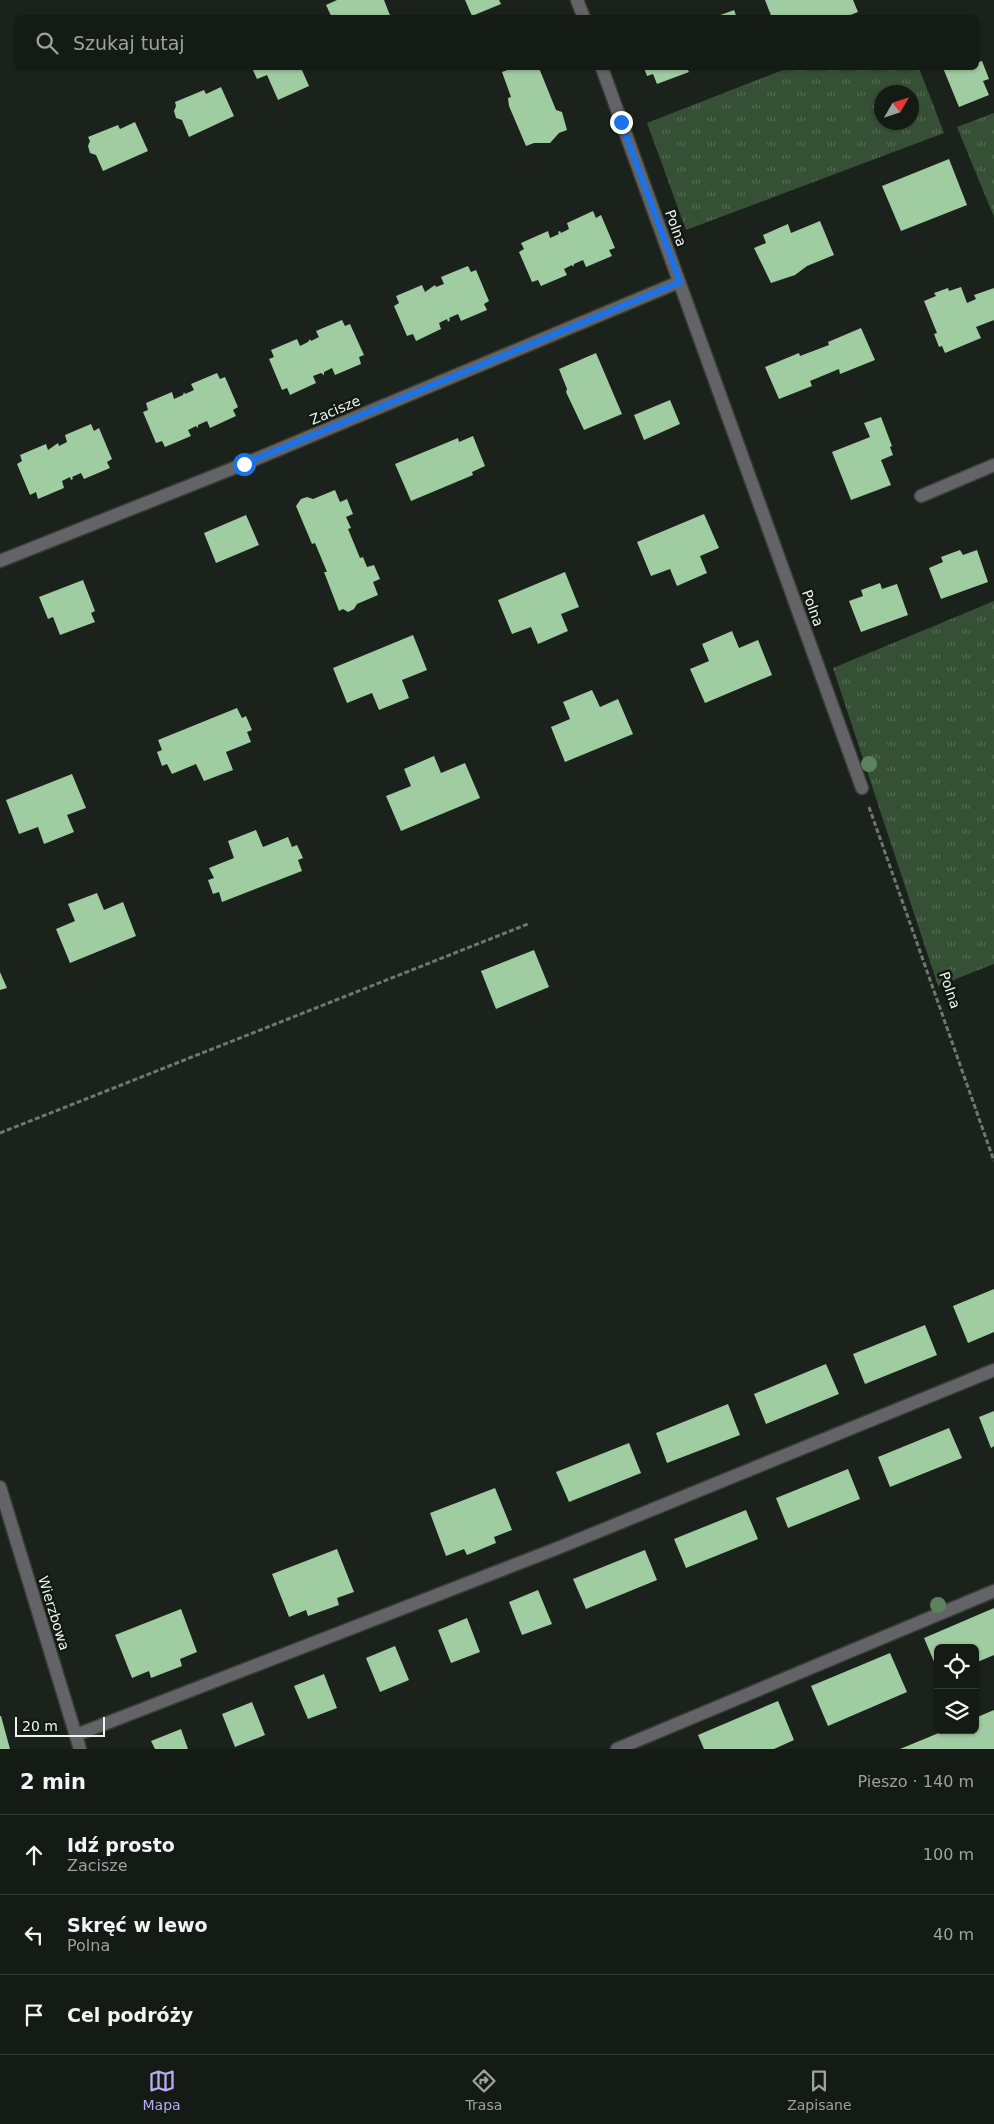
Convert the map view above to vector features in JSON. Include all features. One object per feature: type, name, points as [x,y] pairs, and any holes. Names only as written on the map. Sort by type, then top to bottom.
[{"type":"street","points":[[578,0],[583,15]]},
{"type":"street","name":"Polna","points":[[603,70],[862,788]]},
{"type":"street","name":"Zacisze","points":[[0,561],[244,464],[680,282]]},
{"type":"street","points":[[921,496],[994,465]]},
{"type":"street","points":[[76,1735],[558,1548],[994,1370]]},
{"type":"street","name":"Wierzbowa","points":[[0,1487],[80,1749]]},
{"type":"street","points":[[617,1749],[994,1591]]},
{"type":"path","name":"Polna","points":[[862,788],[994,1161]]},
{"type":"path","points":[[0,1133],[528,924]]},
{"type":"green space","points":[[783,70],[920,70],[944,133],[686,230],[647,123]]},
{"type":"green space","points":[[994,113],[994,217],[957,127]]},
{"type":"green space","points":[[994,601],[994,964],[938,986],[833,668]]},
{"type":"building","points":[[337,0],[384,0],[390,15],[331,15],[326,5]]},
{"type":"building","points":[[465,0],[499,0],[501,4],[474,15],[472,15]]},
{"type":"building","points":[[765,0],[853,0],[858,12],[850,15],[771,15]]},
{"type":"building","points":[[734,10],[736,15],[720,15]]},
{"type":"building","points":[[982,61],[989,79],[983,81],[989,95],[959,107],[944,70],[979,70],[979,62]]},
{"type":"building","points":[[253,70],[302,70],[309,86],[278,100],[267,75],[257,79]]},
{"type":"building","points":[[508,70],[540,70],[556,110],[562,112],[567,130],[559,133],[550,143],[534,143],[526,146],[509,106],[508,98],[511,97],[502,72]]},
{"type":"building","points":[[645,70],[688,70],[689,72],[657,84],[653,74],[647,76]]},
{"type":"building","points":[[221,87],[234,116],[189,137],[182,120],[176,118],[174,111],[175,102],[204,90],[206,94]]},
{"type":"building","points":[[135,122],[148,151],[103,171],[96,155],[90,153],[88,137],[118,125],[120,129]]},
{"type":"building","points":[[949,159],[967,205],[901,231],[882,186]]},
{"type":"building","points":[[593,211],[596,218],[601,215],[615,248],[609,250],[612,256],[586,267],[583,260],[574,264],[573,267],[572,265],[564,269],[567,275],[541,286],[538,280],[532,282],[519,252],[524,249],[521,243],[548,231],[550,238],[559,234],[558,232],[560,231],[561,233],[569,229],[567,223]]},
{"type":"building","points":[[820,221],[834,255],[807,266],[795,275],[771,283],[754,248],[766,243],[763,235],[788,224],[791,233]]},
{"type":"building","points":[[468,266],[471,272],[476,270],[489,301],[484,304],[487,310],[461,321],[458,314],[449,318],[448,322],[447,319],[439,323],[441,329],[416,341],[413,334],[407,336],[394,306],[399,303],[396,296],[422,285],[425,292],[435,285],[436,287],[444,284],[441,277]]},
{"type":"building","points":[[961,287],[967,303],[976,299],[974,295],[994,288],[994,320],[976,327],[981,338],[945,353],[942,346],[939,347],[934,334],[937,333],[924,301],[936,296],[934,293],[948,288],[949,291]]},
{"type":"building","points":[[342,320],[345,326],[350,324],[364,355],[359,357],[361,364],[335,375],[332,368],[324,372],[324,375],[321,373],[313,376],[316,383],[290,395],[287,388],[282,390],[269,359],[274,357],[271,350],[297,339],[300,346],[310,339],[311,341],[319,337],[316,331]]},
{"type":"building","points":[[861,328],[875,360],[840,374],[839,369],[810,381],[812,386],[779,399],[765,367],[799,353],[800,356],[829,345],[828,342]]},
{"type":"building","points":[[596,353],[622,414],[584,430],[566,392],[567,389],[559,369]]},
{"type":"building","points":[[217,373],[220,379],[225,377],[238,407],[233,410],[236,416],[210,428],[207,421],[198,425],[198,428],[196,426],[188,430],[191,436],[165,447],[162,441],[156,443],[143,412],[148,410],[146,403],[172,392],[174,399],[183,395],[184,392],[185,394],[194,390],[191,384]]},
{"type":"building","points":[[670,400],[680,424],[644,440],[634,415]]},
{"type":"building","points":[[881,417],[892,446],[890,447],[893,455],[881,460],[891,485],[851,500],[832,452],[870,437],[864,423]]},
{"type":"building","points":[[91,424],[94,431],[99,428],[112,459],[107,462],[110,468],[84,479],[81,473],[72,477],[73,479],[71,480],[70,477],[62,481],[64,488],[38,499],[36,492],[30,495],[17,464],[22,461],[20,455],[46,444],[48,450],[58,443],[59,446],[67,442],[65,435]]},
{"type":"building","points":[[473,436],[485,466],[472,472],[473,475],[411,501],[395,464],[458,438],[459,442]]},
{"type":"building","points":[[335,490],[340,502],[347,499],[353,514],[346,517],[351,528],[348,529],[360,558],[363,557],[367,567],[374,565],[380,579],[373,582],[378,595],[357,604],[354,609],[348,612],[343,609],[339,611],[324,572],[327,572],[315,543],[312,544],[296,506],[301,499],[307,497],[313,499]]},
{"type":"building","points":[[704,514],[719,548],[700,556],[707,573],[677,586],[670,569],[651,576],[637,542]]},
{"type":"building","points":[[246,515],[259,545],[216,563],[204,533]]},
{"type":"building","points":[[960,550],[963,555],[977,550],[988,582],[941,599],[929,568],[943,562],[941,557]]},
{"type":"building","points":[[565,572],[579,607],[561,614],[568,631],[538,644],[531,627],[512,634],[498,600]]},
{"type":"building","points":[[83,580],[95,611],[91,613],[95,622],[60,635],[53,617],[48,619],[39,597]]},
{"type":"building","points":[[880,583],[882,589],[897,584],[908,615],[861,632],[849,601],[863,596],[861,590]]},
{"type":"building","points":[[732,631],[739,648],[758,640],[772,675],[705,703],[690,669],[709,661],[702,644]]},
{"type":"building","points":[[413,635],[427,670],[402,680],[409,698],[379,710],[372,693],[347,703],[333,668]]},
{"type":"building","points":[[592,690],[600,707],[618,699],[633,734],[565,762],[551,727],[570,719],[563,702]]},
{"type":"building","points":[[237,708],[242,718],[246,716],[252,730],[247,732],[251,742],[226,752],[233,770],[204,781],[196,764],[172,774],[167,764],[162,766],[157,752],[162,750],[158,740]]},
{"type":"building","points":[[434,756],[441,773],[465,763],[480,798],[401,831],[386,796],[411,786],[404,769]]},
{"type":"building","points":[[72,774],[86,808],[67,815],[74,832],[44,844],[38,827],[19,834],[6,800]]},
{"type":"building","points":[[256,830],[263,847],[288,837],[292,847],[297,845],[303,858],[298,860],[302,871],[222,902],[219,892],[213,894],[208,880],[214,878],[209,868],[234,858],[228,841]]},
{"type":"building","points":[[97,893],[104,910],[123,902],[136,936],[70,963],[56,929],[75,921],[68,904]]},
{"type":"building","points":[[534,950],[549,987],[496,1009],[481,971]]},
{"type":"building","points":[[0,972],[7,988],[0,990]]},
{"type":"building","points":[[994,1289],[994,1332],[968,1343],[953,1306]]},
{"type":"building","points":[[925,1325],[937,1355],[865,1384],[853,1354]]},
{"type":"building","points":[[826,1364],[839,1394],[766,1424],[754,1394]]},
{"type":"building","points":[[728,1404],[740,1435],[667,1463],[656,1433]]},
{"type":"building","points":[[994,1411],[994,1446],[991,1448],[979,1417]]},
{"type":"building","points":[[949,1428],[962,1458],[890,1487],[878,1457]]},
{"type":"building","points":[[629,1443],[641,1473],[569,1502],[556,1472]]},
{"type":"building","points":[[848,1469],[860,1499],[788,1528],[776,1498]]},
{"type":"building","points":[[495,1488],[512,1530],[494,1537],[496,1543],[467,1555],[464,1549],[446,1556],[430,1513]]},
{"type":"building","points":[[746,1510],[758,1539],[686,1568],[674,1539]]},
{"type":"building","points":[[337,1549],[354,1592],[337,1598],[339,1605],[308,1616],[306,1610],[289,1617],[272,1574]]},
{"type":"building","points":[[645,1550],[657,1580],[586,1609],[573,1579]]},
{"type":"building","points":[[538,1590],[552,1624],[522,1635],[509,1602]]},
{"type":"building","points":[[994,1608],[994,1655],[979,1661],[979,1644],[934,1644],[934,1662],[924,1638]]},
{"type":"building","points":[[181,1609],[197,1652],[180,1659],[182,1666],[151,1678],[149,1671],[132,1678],[115,1635]]},
{"type":"building","points":[[467,1618],[480,1652],[451,1663],[438,1630]]},
{"type":"building","points":[[395,1646],[409,1680],[380,1692],[366,1658]]},
{"type":"building","points":[[890,1653],[907,1692],[828,1726],[811,1686]]},
{"type":"building","points":[[324,1674],[337,1708],[308,1719],[294,1686]]},
{"type":"building","points":[[778,1701],[794,1740],[774,1749],[704,1749],[698,1735]]},
{"type":"building","points":[[252,1702],[265,1735],[235,1747],[222,1714]]},
{"type":"building","points":[[994,1710],[994,1749],[900,1749],[936,1734],[979,1734],[979,1716]]},
{"type":"building","points":[[1,1716],[10,1749],[0,1749]]},
{"type":"building","points":[[181,1729],[188,1749],[155,1749],[151,1741]]},
{"type":"route","points":[[244,464],[680,282],[621,122]]}]
